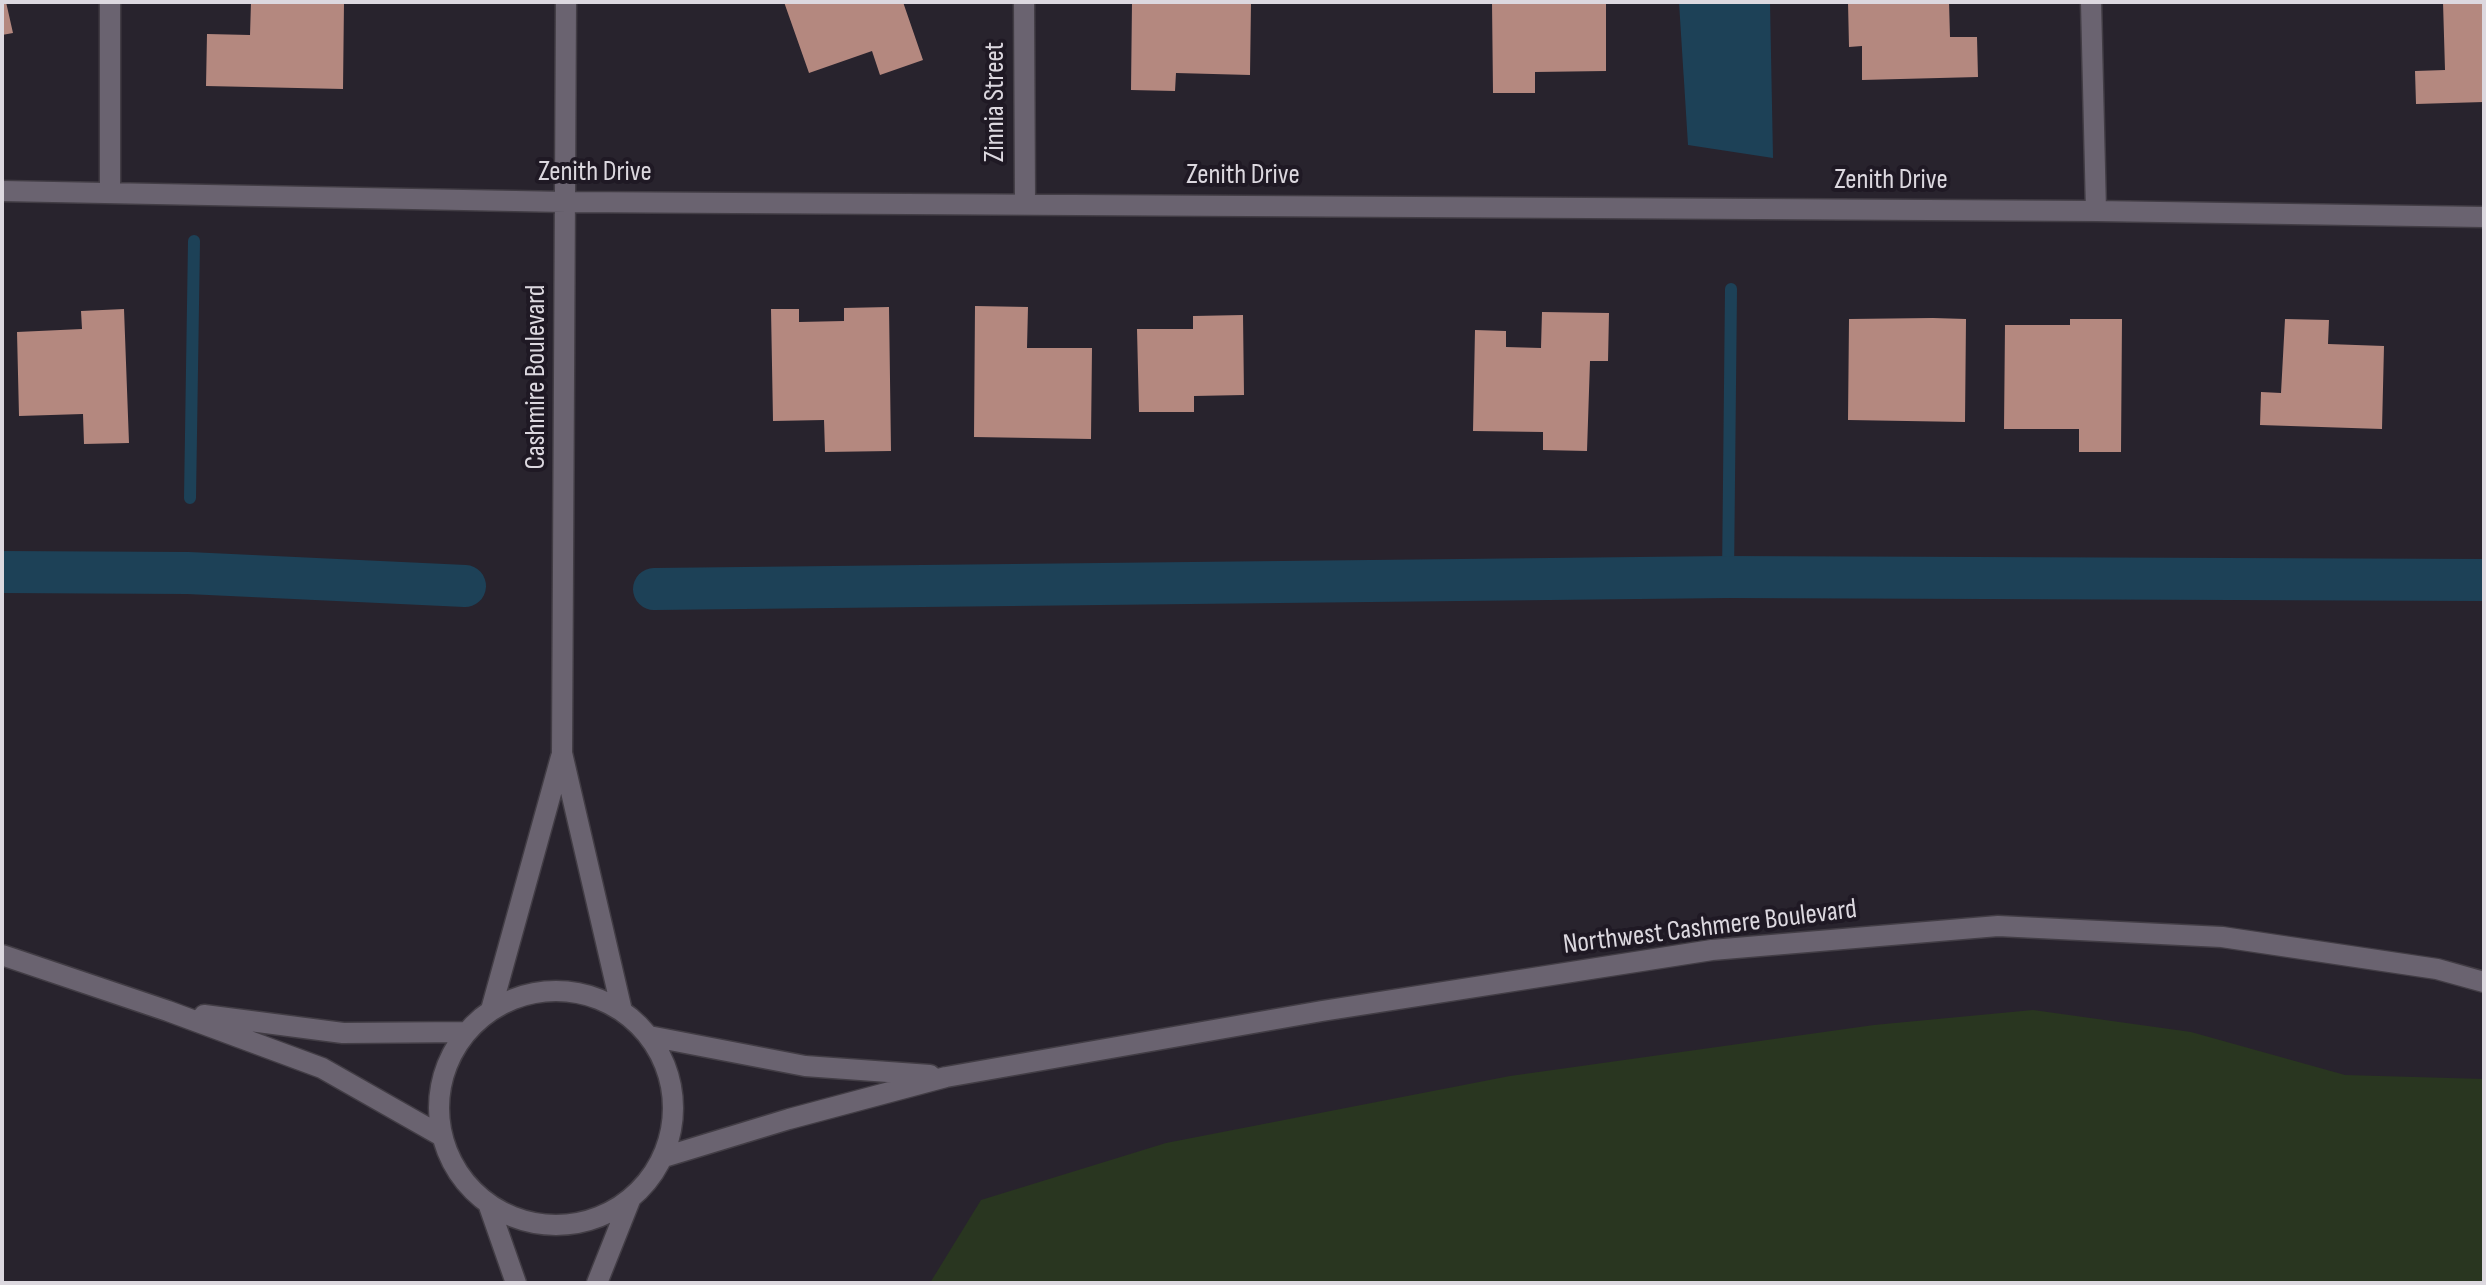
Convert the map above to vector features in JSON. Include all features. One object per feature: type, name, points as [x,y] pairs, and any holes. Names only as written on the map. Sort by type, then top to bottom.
[{"type":"street","points":[[110,2],[110,192]]},
{"type":"street","name":"Cashmire Boulevard","points":[[566,2],[562,753],[622,1011]]},
{"type":"street","name":"Zinnia Street","points":[[1024,2],[1025,202]]},
{"type":"street","points":[[2091,2],[2096,211]]},
{"type":"street","name":"Zenith Drive","points":[[2,191],[566,202],[1025,202],[2484,217]]},
{"type":"street","name":"Cashmire Boulevard","points":[[491,1010],[562,753]]},
{"type":"street","name":"Northwest Cashmere Boulevard","points":[[664,1157],[789,1119],[946,1077],[1322,1011],[1712,950],[1998,926],[2222,937],[2437,969],[2484,982]]},
{"type":"street","points":[[2,955],[168,1011],[322,1068],[440,1135]]},
{"type":"street","points":[[554,991],[590,996],[622,1011],[649,1036],[667,1068],[672,1131],[664,1157],[649,1181],[630,1200],[599,1218],[565,1225],[530,1223],[489,1206],[459,1175],[440,1135],[439,1091],[448,1059],[466,1032],[491,1010],[521,996],[554,991]]},
{"type":"street","points":[[168,1011],[343,1033],[466,1032]]},
{"type":"street","name":"Northwest Cashmere Boulevard","points":[[649,1036],[805,1066],[946,1077]]},
{"type":"street","points":[[597,1283],[630,1200]]},
{"type":"street","points":[[489,1206],[516,1283]]},
{"type":"green space","points":[[2033,1010],[2191,1032],[2345,1075],[2484,1079],[2484,1283],[930,1283],[981,1200],[1166,1143],[1510,1076],[1874,1025]]},
{"type":"water","points":[[1679,2],[1770,2],[1773,158],[1688,145]]},
{"type":"building","points":[[2,2],[6,2],[13,33],[2,35]]},
{"type":"building","points":[[251,2],[344,2],[343,89],[206,86],[207,34],[250,35]]},
{"type":"building","points":[[784,2],[903,2],[923,60],[880,75],[872,51],[809,73]]},
{"type":"building","points":[[1132,2],[1251,3],[1250,75],[1176,73],[1175,91],[1131,90]]},
{"type":"building","points":[[1492,2],[1606,2],[1606,71],[1535,72],[1535,93],[1493,93]]},
{"type":"building","points":[[1848,2],[1949,2],[1950,37],[1977,37],[1978,77],[1862,80],[1862,46],[1849,47]]},
{"type":"building","points":[[2443,2],[2484,2],[2484,102],[2416,104],[2415,71],[2445,70]]},
{"type":"building","points":[[975,306],[1028,307],[1027,348],[1092,348],[1091,439],[974,437]]},
{"type":"building","points":[[889,307],[891,451],[825,452],[824,420],[773,421],[771,309],[799,309],[799,322],[844,321],[844,308]]},
{"type":"building","points":[[124,309],[129,443],[84,444],[83,414],[19,416],[17,332],[82,329],[81,311]]},
{"type":"building","points":[[1542,312],[1609,313],[1608,361],[1590,361],[1587,451],[1543,450],[1543,432],[1473,431],[1475,330],[1506,331],[1506,347],[1541,348]]},
{"type":"building","points":[[1243,315],[1244,395],[1194,396],[1194,412],[1139,412],[1137,329],[1193,329],[1193,316]]},
{"type":"building","points":[[1849,319],[1966,319],[1965,422],[1848,420]]},
{"type":"building","points":[[2070,319],[2122,319],[2121,452],[2079,452],[2079,429],[2004,429],[2005,325],[2070,325]]},
{"type":"building","points":[[2285,319],[2329,320],[2328,344],[2384,346],[2382,429],[2260,425],[2261,392],[2281,393]]},
{"type":"waterway","points":[[190,498],[194,241]]},
{"type":"waterway","points":[[1728,577],[1731,289]]},
{"type":"waterway","points":[[2,572],[188,573],[465,586]]},
{"type":"waterway","points":[[654,589],[1728,577],[2484,580]]}]
